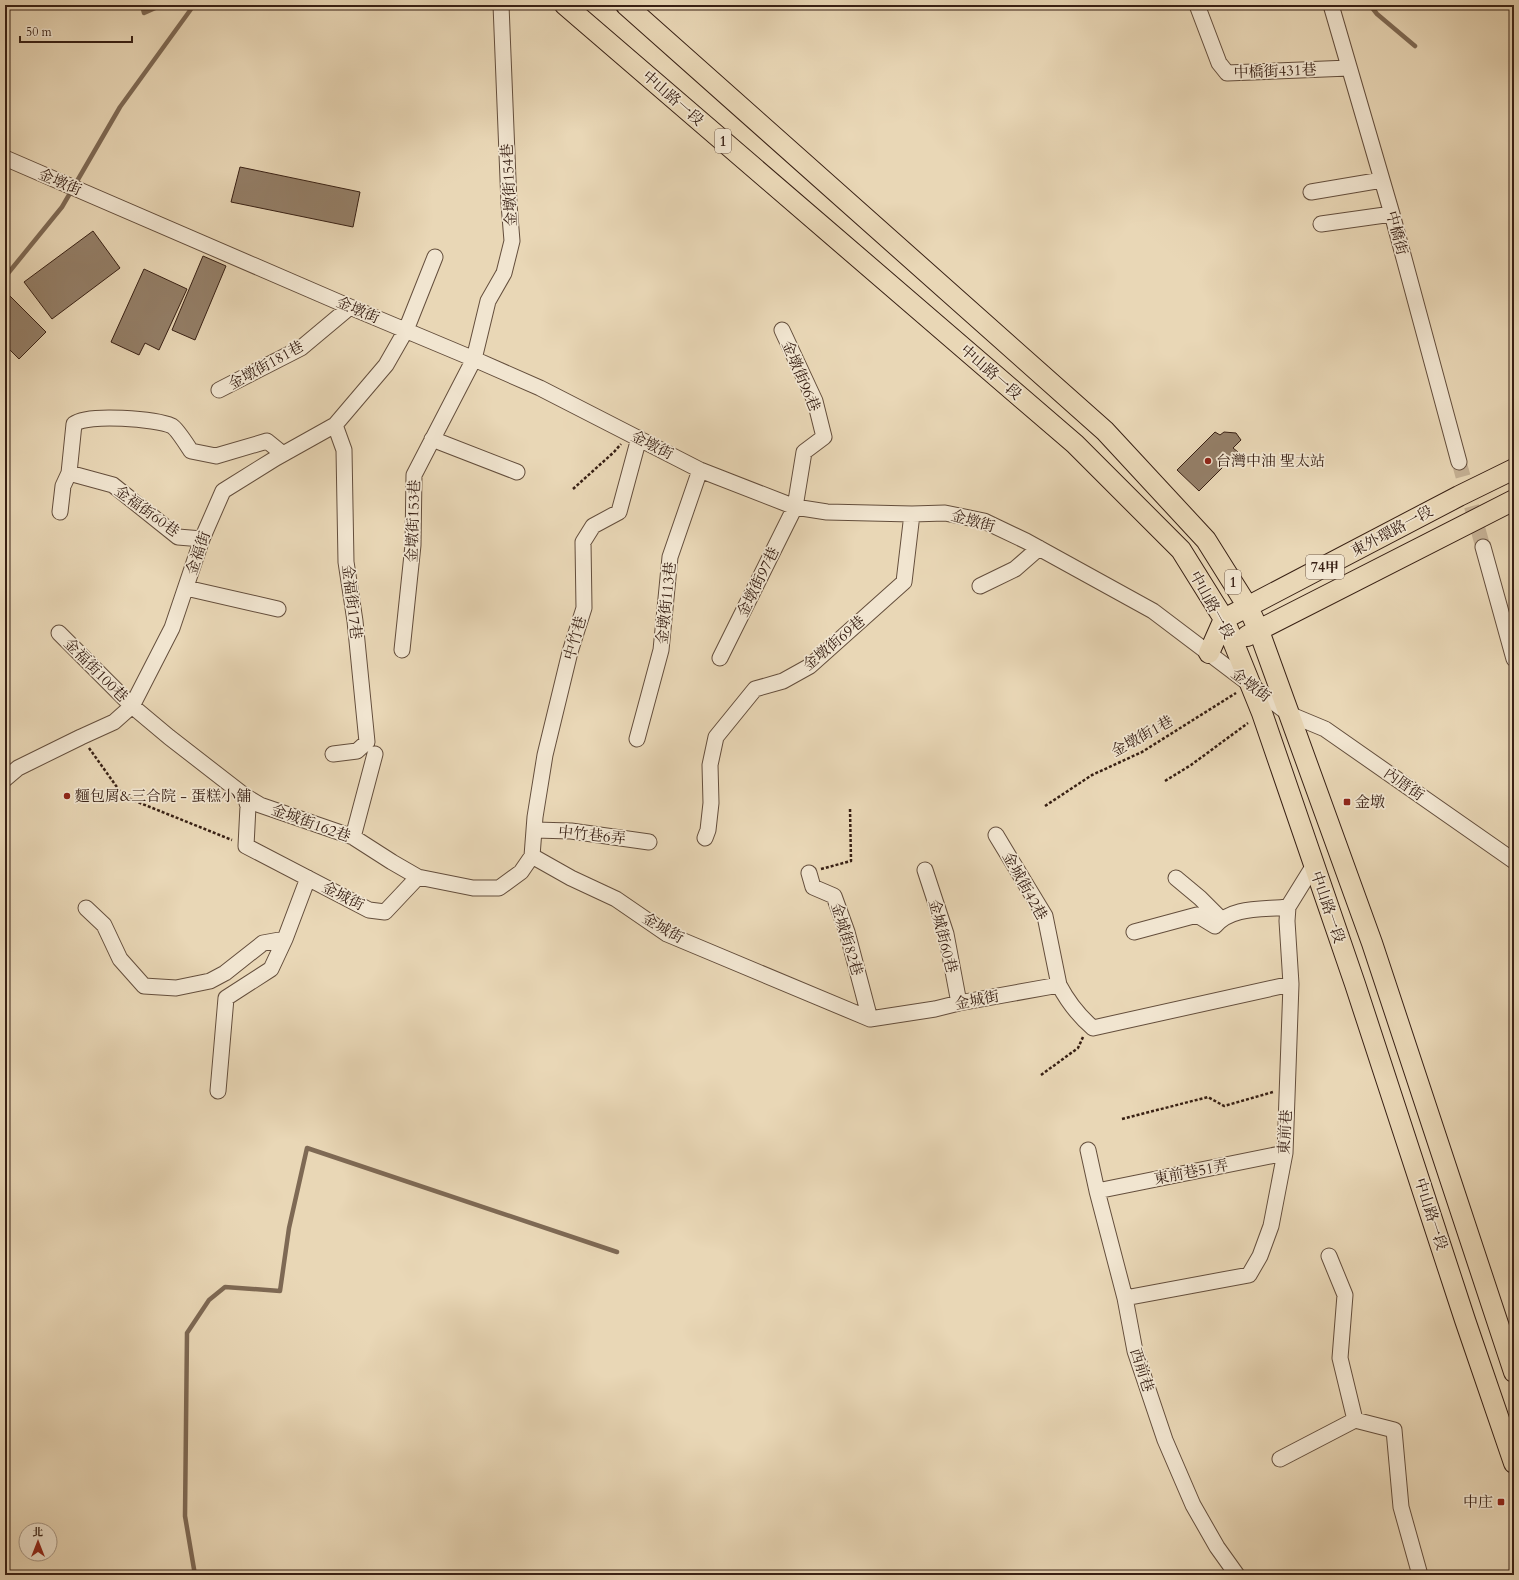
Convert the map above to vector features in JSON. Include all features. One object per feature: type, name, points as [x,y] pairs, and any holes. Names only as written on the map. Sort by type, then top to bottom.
[{"type":"main road","name":"中山路一段","points":[[565,5],[1075,444],[1181,550],[1224,619],[1262,713],[1358,991],[1463,1313],[1514,1463]]},
{"type":"main road","name":"中山路一段","points":[[626,5],[1105,431],[1206,540],[1248,607],[1259,631],[1290,714],[1372,943],[1514,1372]]},
{"type":"main road","name":"東外環路一段","points":[[1224,619],[1458,496],[1514,469]]},
{"type":"main road","name":"東外環路一段","points":[[1209,653],[1259,631],[1514,500]]},
{"type":"main road","points":[[1209,653],[1224,619]]},
{"type":"street","name":"金墩街154巷","points":[[474,359],[488,301],[504,273],[512,241],[501,5]]},
{"type":"street","name":"中橋街431巷","points":[[1197,5],[1219,62],[1227,73],[1349,68]]},
{"type":"street","name":"中橋街","points":[[1331,5],[1392,214],[1459,462]]},
{"type":"street","name":"金墩街","points":[[5,158],[540,388],[700,470],[795,507],[827,512],[912,514],[945,513],[984,521],[1039,548],[1153,611],[1290,714]]},
{"type":"street","points":[[1311,192],[1382,180]]},
{"type":"street","points":[[1321,224],[1392,214]]},
{"type":"street","name":"金福街","points":[[5,779],[18,768],[114,722],[132,706],[172,628],[202,539],[223,491],[283,454],[335,425],[386,365],[406,330],[435,257]]},
{"type":"street","name":"金墩街181巷","points":[[219,390],[301,348],[350,307]]},
{"type":"street","name":"金墩街96巷","points":[[782,330],[815,401],[824,437],[804,452],[795,507]]},
{"type":"street","name":"金墩街153巷","points":[[402,650],[414,545],[414,475],[474,359]]},
{"type":"street","points":[[60,512],[63,486],[69,474],[74,424],[78,420],[109,417],[157,423],[173,427],[191,451],[216,456],[267,440],[283,454]]},
{"type":"street","name":"金福街17巷","points":[[333,754],[357,751],[367,742],[355,621],[346,562],[344,450],[335,425]]},
{"type":"street","name":"中竹巷","points":[[532,856],[535,817],[545,755],[570,652],[584,608],[583,542],[592,526],[619,512],[634,436]]},
{"type":"street","points":[[432,439],[517,472]]},
{"type":"street","name":"金墩街113巷","points":[[637,738],[661,650],[670,557],[700,470]]},
{"type":"street","name":"金福街60巷","points":[[69,474],[113,485],[178,537],[202,539]]},
{"type":"street","name":"金墩街97巷","points":[[720,658],[795,507]]},
{"type":"street","name":"金墩街69巷","points":[[705,838],[708,830],[711,803],[710,765],[716,737],[755,690],[783,681],[810,666],[904,582],[912,514]]},
{"type":"street","points":[[1483,547],[1514,659]]},
{"type":"street","points":[[980,586],[1015,569],[1039,548]]},
{"type":"street","points":[[186,588],[278,609]]},
{"type":"street","name":"金福街100巷","points":[[59,633],[132,706]]},
{"type":"street","points":[[132,706],[245,796],[248,806],[246,846]]},
{"type":"street","name":"內厝街","points":[[1290,714],[1325,729],[1514,861]]},
{"type":"street","points":[[353,837],[375,754]]},
{"type":"street","name":"金城街162巷","points":[[245,796],[260,805],[353,837],[418,877]]},
{"type":"street","name":"中竹巷6弄","points":[[534,830],[571,831],[649,842]]},
{"type":"street","name":"金城街42巷","points":[[996,835],[1045,916],[1059,985]]},
{"type":"street","name":"金城街","points":[[246,846],[369,910],[385,912],[418,877]]},
{"type":"street","points":[[418,877],[473,888],[499,888],[521,872],[532,856]]},
{"type":"street","name":"金城街","points":[[532,856],[571,878],[616,899],[667,934],[870,1019],[935,1009],[959,1003],[1059,985]]},
{"type":"street","name":"東前巷","points":[[1125,1298],[1249,1275],[1260,1256],[1271,1226],[1285,1153],[1291,984],[1287,921],[1288,907],[1314,865]]},
{"type":"street","name":"金城街60巷","points":[[925,870],[946,934],[959,1003]]},
{"type":"street","name":"金城街82巷","points":[[809,873],[813,887],[834,896],[847,932],[870,1019]]},
{"type":"street","points":[[218,1091],[226,998],[271,969],[285,939],[308,878]]},
{"type":"street","points":[[1176,878],[1200,898],[1221,919]]},
{"type":"street","points":[[1134,932],[1197,915],[1215,926],[1221,919],[1235,912],[1288,907]]},
{"type":"street","points":[[86,908],[104,925],[120,960],[144,986],[176,988],[210,981],[225,973],[263,943],[285,939]]},
{"type":"street","points":[[1059,985],[1064,995],[1083,1019],[1093,1028],[1291,984]]},
{"type":"street","name":"西前巷","points":[[1088,1150],[1097,1191],[1125,1298],[1134,1351],[1165,1440],[1194,1505],[1217,1547],[1237,1575]]},
{"type":"street","name":"東前巷51弄","points":[[1097,1191],[1285,1153]]},
{"type":"street","points":[[1329,1256],[1345,1295],[1340,1358],[1355,1420]]},
{"type":"street","points":[[1280,1459],[1355,1420],[1394,1430],[1401,1507],[1420,1575]]},
{"type":"path","points":[[573,489],[634,436]]},
{"type":"path","name":"金墩街1巷","points":[[1045,806],[1092,775],[1142,752],[1250,684]]},
{"type":"path","points":[[1165,781],[1191,765],[1262,713]]},
{"type":"path","points":[[81,737],[119,790],[130,799],[246,846]]},
{"type":"path","points":[[809,873],[851,861],[850,808]]},
{"type":"path","points":[[1042,1075],[1078,1048],[1089,1024]]},
{"type":"path","points":[[1122,1118],[1208,1097],[1224,1106],[1287,1088]]},
{"type":"building","points":[[240,167],[360,192],[353,227],[231,202]]},
{"type":"building","points":[[93,231],[120,268],[52,319],[24,282]]},
{"type":"building","points":[[203,256],[226,266],[195,340],[172,330]]},
{"type":"building","points":[[144,269],[187,289],[159,350],[145,343],[139,355],[111,342]]},
{"type":"building","points":[[7,293],[46,332],[19,359],[5,345],[5,295]]},
{"type":"building","name":"台灣中油 聖太站","points":[[1215,432],[1220,435],[1224,432],[1236,433],[1241,440],[1233,448],[1238,452],[1199,491],[1177,470]]},
{"type":"waterway","points":[[142,5],[144,13],[162,5]]},
{"type":"waterway","points":[[5,277],[62,207],[120,107],[194,5]]},
{"type":"waterway","points":[[1370,5],[1377,14],[1415,46]]},
{"type":"waterway","points":[[195,1575],[185,1516],[187,1333],[209,1300],[225,1287],[280,1291],[289,1228],[307,1148],[617,1252]]},
{"type":"tunnel","points":[[1459,462],[1483,547]]},
{"type":"place","name":"台灣中油 聖太站","points":[[1208,461]]},
{"type":"place","name":"麵包屑&三合院 - 蛋糕小舖","points":[[67,796]]},
{"type":"place","name":"金墩","points":[[1347,802]]},
{"type":"place","name":"中庄","points":[[1501,1502]]}]
